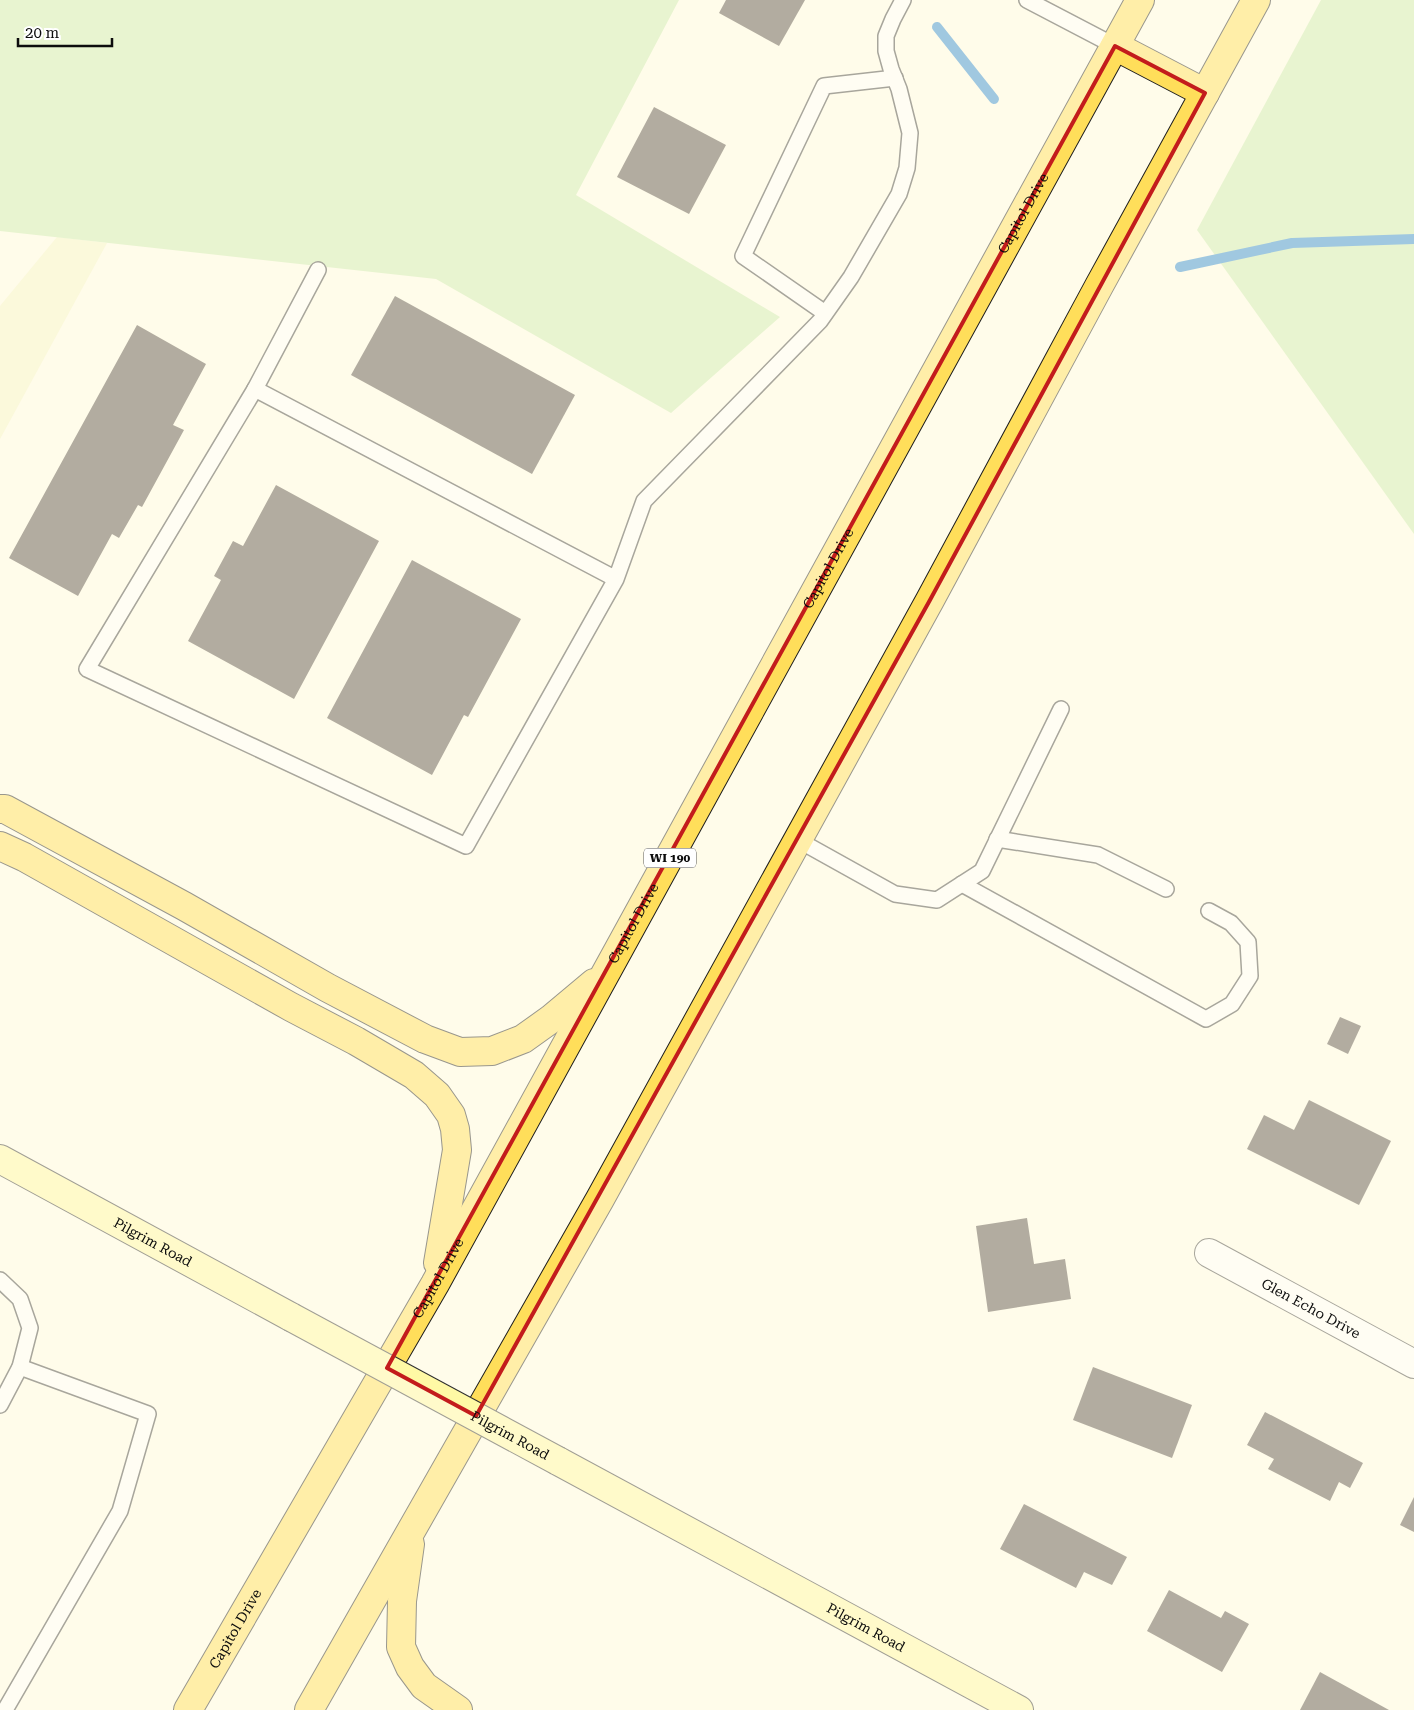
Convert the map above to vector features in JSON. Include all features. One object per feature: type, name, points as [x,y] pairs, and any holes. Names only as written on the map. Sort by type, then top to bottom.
[{"type":"main road","name":"Capitol Drive","points":[[188,1710],[435,1284],[1140,0]]},
{"type":"main road","points":[[309,1710],[595,1208],[935,592],[1099,286],[1256,0]]},
{"type":"main road","points":[[1115,46],[1205,93]]},
{"type":"main road","points":[[0,808],[184,906],[328,988],[425,1039],[460,1052],[492,1051],[523,1039],[551,1019],[607,973]]},
{"type":"main road","points":[[0,846],[356,1041],[414,1075],[437,1095],[451,1115],[455,1128],[457,1150],[435,1284]]},
{"type":"main road","name":"Pilgrim Road","points":[[0,1159],[1019,1710]]},
{"type":"main road","points":[[412,1529],[402,1601],[401,1646],[410,1668],[424,1686],[458,1710]]},
{"type":"street","name":"Glen Echo Drive","points":[[1209,1253],[1414,1364]]},
{"type":"lane","points":[[318,270],[255,390],[87,669],[466,846],[616,579],[644,501],[798,345],[825,314],[851,277],[899,194],[907,168],[910,133],[900,89],[886,51],[886,36],[903,0]]},
{"type":"lane","points":[[1028,0],[1115,46]]},
{"type":"lane","points":[[825,314],[743,256],[824,86],[895,78]]},
{"type":"lane","points":[[255,390],[616,579]]},
{"type":"lane","points":[[798,840],[895,894],[937,900],[982,871],[1061,709]]},
{"type":"lane","points":[[997,839],[1098,855],[1166,889]]},
{"type":"lane","points":[[962,884],[1206,1018],[1232,1004],[1250,976],[1248,942],[1231,923],[1210,911]]},
{"type":"lane","points":[[0,1280],[20,1299],[30,1328],[20,1367],[0,1405]]},
{"type":"lane","points":[[5,1710],[120,1511],[148,1414],[20,1367]]},
{"type":"highlighted area","points":[[1115,46],[1205,93],[930,600],[476,1416],[387,1368]]},
{"type":"green space","points":[[0,0],[679,0],[576,195],[780,317],[671,413],[436,279],[0,231]]},
{"type":"green space","points":[[1321,0],[1414,0],[1414,534],[1197,230]]},
{"type":"green space","points":[[57,237],[107,243],[0,439],[0,306]]},
{"type":"building","points":[[726,0],[805,0],[779,46],[719,13]]},
{"type":"building","points":[[654,107],[726,145],[689,214],[617,177]]},
{"type":"building","points":[[395,296],[575,395],[532,474],[351,375]]},
{"type":"building","points":[[137,325],[206,364],[173,425],[184,430],[142,507],[138,505],[119,538],[112,534],[78,596],[9,558]]},
{"type":"building","points":[[276,485],[379,541],[294,699],[188,641],[221,580],[214,576],[233,541],[243,546]]},
{"type":"building","points":[[412,560],[521,619],[468,717],[464,715],[432,775],[327,718]]},
{"type":"building","points":[[1340,1017],[1361,1026],[1348,1054],[1327,1044]]},
{"type":"building","points":[[1309,1100],[1391,1141],[1359,1205],[1247,1149],[1264,1115],[1294,1130]]},
{"type":"building","points":[[1027,1218],[1034,1264],[1065,1259],[1071,1299],[988,1312],[976,1226]]},
{"type":"building","points":[[1093,1367],[1192,1405],[1172,1458],[1073,1420]]},
{"type":"building","points":[[1265,1412],[1363,1463],[1350,1488],[1339,1482],[1330,1501],[1268,1469],[1274,1459],[1247,1445]]},
{"type":"building","points":[[1414,1497],[1414,1532],[1400,1525]]},
{"type":"building","points":[[1024,1504],[1127,1557],[1112,1585],[1084,1572],[1076,1588],[1000,1549]]},
{"type":"building","points":[[1169,1590],[1221,1618],[1225,1611],[1249,1624],[1222,1672],[1147,1631]]},
{"type":"building","points":[[1320,1672],[1389,1710],[1300,1710]]},
{"type":"waterway","points":[[937,27],[994,99]]},
{"type":"waterway","points":[[1180,267],[1292,243],[1414,239]]}]
